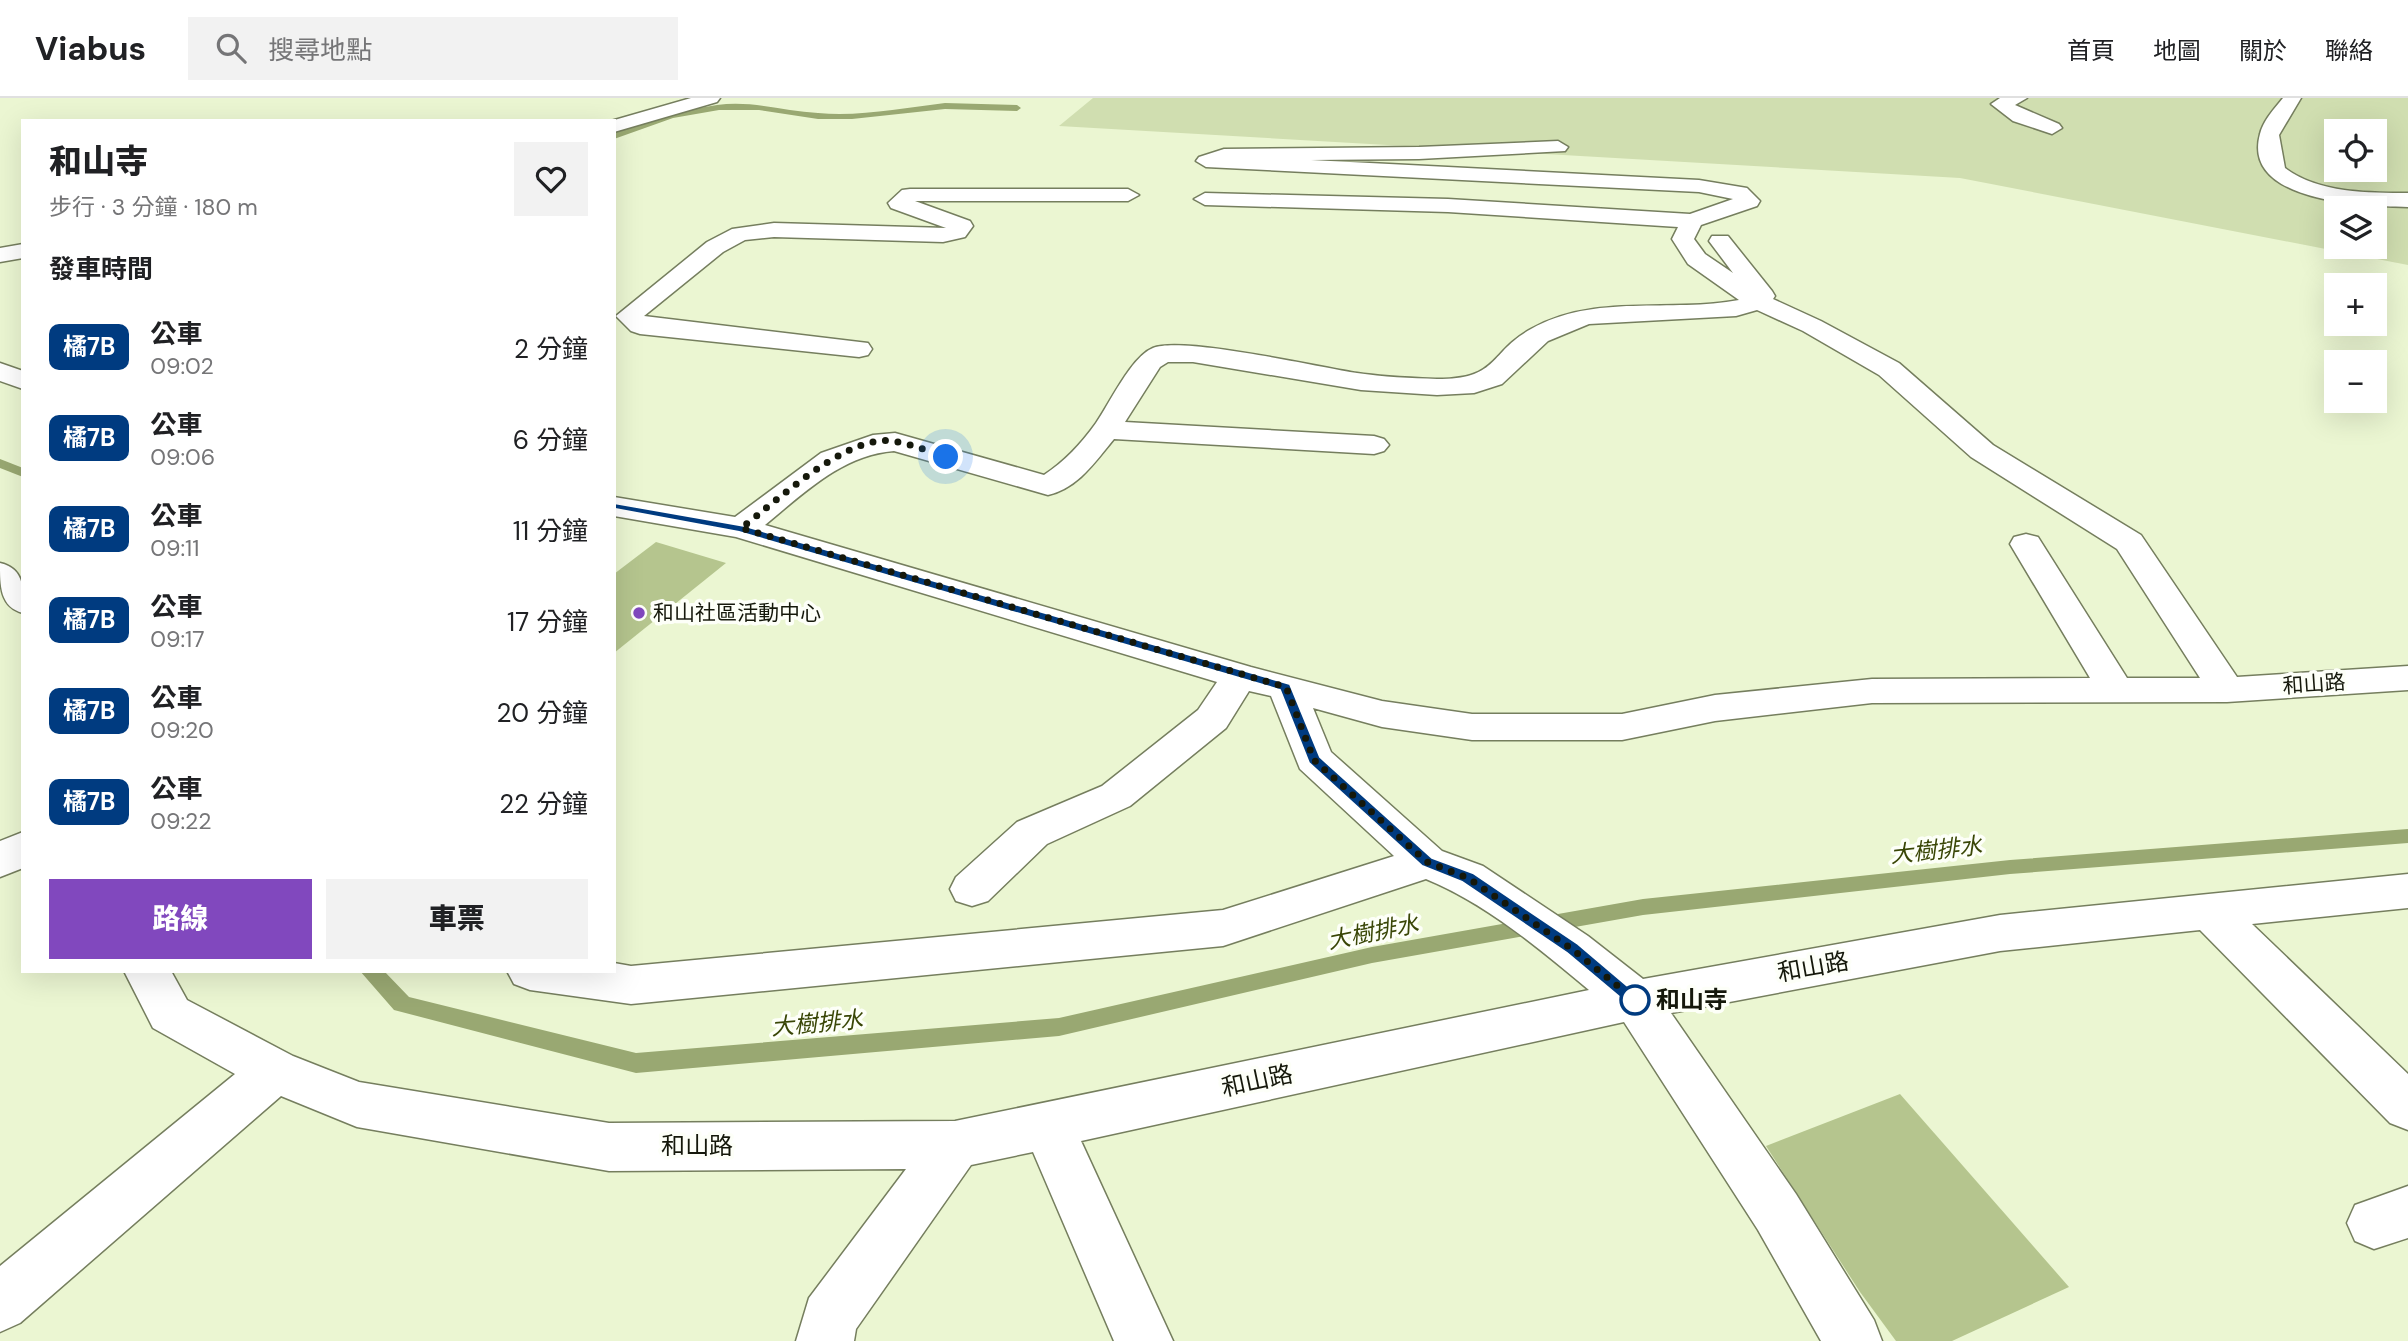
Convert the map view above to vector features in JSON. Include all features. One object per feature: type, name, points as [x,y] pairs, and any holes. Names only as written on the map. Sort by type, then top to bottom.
[{"type":"street","points":[[610,115],[651,98]]},
{"type":"street","points":[[610,115],[711,98]]},
{"type":"street","points":[[2018,98],[2000,104],[2020,117],[2052,128]]},
{"type":"street","points":[[2292,98],[2269,135],[2270,153],[2276,172],[2292,182],[2326,192],[2408,200]]},
{"type":"street","points":[[1205,199],[1315,199],[1563,210],[1692,220],[1749,201],[1739,193],[1699,186],[1206,161],[1224,155],[1419,153],[1558,147]]},
{"type":"street","points":[[640,326],[629,316],[715,247],[740,234],[774,230],[943,235],[957,232],[962,226],[899,203],[910,195],[1128,195]]},
{"type":"street","points":[[1692,220],[1683,239],[1696,259],[1759,302],[1889,369],[1982,452],[2129,542],[2227,690]]},
{"type":"street","points":[[741,528],[823,466],[877,441],[895,442],[1048,486],[1075,468],[1106,430],[1150,362],[1162,354],[1194,354],[1361,382],[1437,387],[1474,385],[1492,378],[1539,335],[1585,317],[1736,308],[1759,302],[1763,296],[1720,241]]},
{"type":"street","points":[[0,255],[21,251]]},
{"type":"street","points":[[616,333],[640,326],[859,349]]},
{"type":"street","points":[[0,371],[21,380]]},
{"type":"street","points":[[1106,430],[1374,445]]},
{"type":"street","name":"和山路","points":[[616,506],[741,528],[1240,676],[1382,714],[1472,727],[1622,727],[1715,708],[1872,691],[2115,688],[2227,690],[2408,678]]},
{"type":"street","points":[[2026,544],[2115,688]]},
{"type":"street","points":[[0,573],[21,600]]},
{"type":"street","points":[[972,889],[1032,833],[1116,796],[1212,719],[1240,676]]},
{"type":"street","points":[[1286,687],[1314,760],[1447,870],[1572,949],[1635,1000],[1777,1212],[1853,1341]]},
{"type":"street","points":[[0,861],[21,849]]},
{"type":"street","points":[[544,973],[631,985],[1223,928],[1447,870]]},
{"type":"street","name":"和山路","points":[[148,973],[170,1014],[275,1071],[357,1104],[609,1147],[955,1145],[1635,1000],[2000,933],[2408,891]]},
{"type":"street","points":[[2211,913],[2408,1107]]},
{"type":"street","points":[[0,1303],[275,1071]]},
{"type":"street","points":[[1048,1126],[1144,1341]]},
{"type":"street","points":[[825,1341],[829,1318],[955,1145]]},
{"type":"green space","points":[[1093,98],[2408,98],[2408,265],[2377,259],[2387,259],[2387,196],[2324,196],[2324,249],[1960,178],[1059,126]]},
{"type":"building","name":"和山社區活動中心","points":[[656,542],[726,563],[616,651],[616,572]]},
{"type":"building","points":[[1900,1094],[2069,1287],[1952,1341],[1896,1341],[1860,1292],[1766,1146]]},
{"type":"waterway","points":[[616,135],[671,116],[719,107],[759,107],[818,116],[852,116],[945,106],[1017,108]]},
{"type":"waterway","name":"大樹排水","points":[[0,463],[21,472]]},
{"type":"waterway","name":"大樹排水","points":[[372,973],[402,1004],[636,1063],[1059,1027],[1372,955],[1643,907],[2010,867],[2408,836]]},
{"type":"bus line","name":"橘7B","points":[[616,506],[741,528],[1240,676],[1286,687],[1314,760],[1427,862],[1468,878],[1572,949],[1635,1000]]},
{"type":"place","name":"和山社區活動中心","points":[[639,613]]},
{"type":"place","name":"和山寺","points":[[1635,1000]]},
{"type":"route","points":[[946,457],[895,442],[877,441],[823,466],[741,528],[1240,676],[1286,687],[1314,760],[1427,862],[1468,878],[1572,949],[1635,1000]]}]
